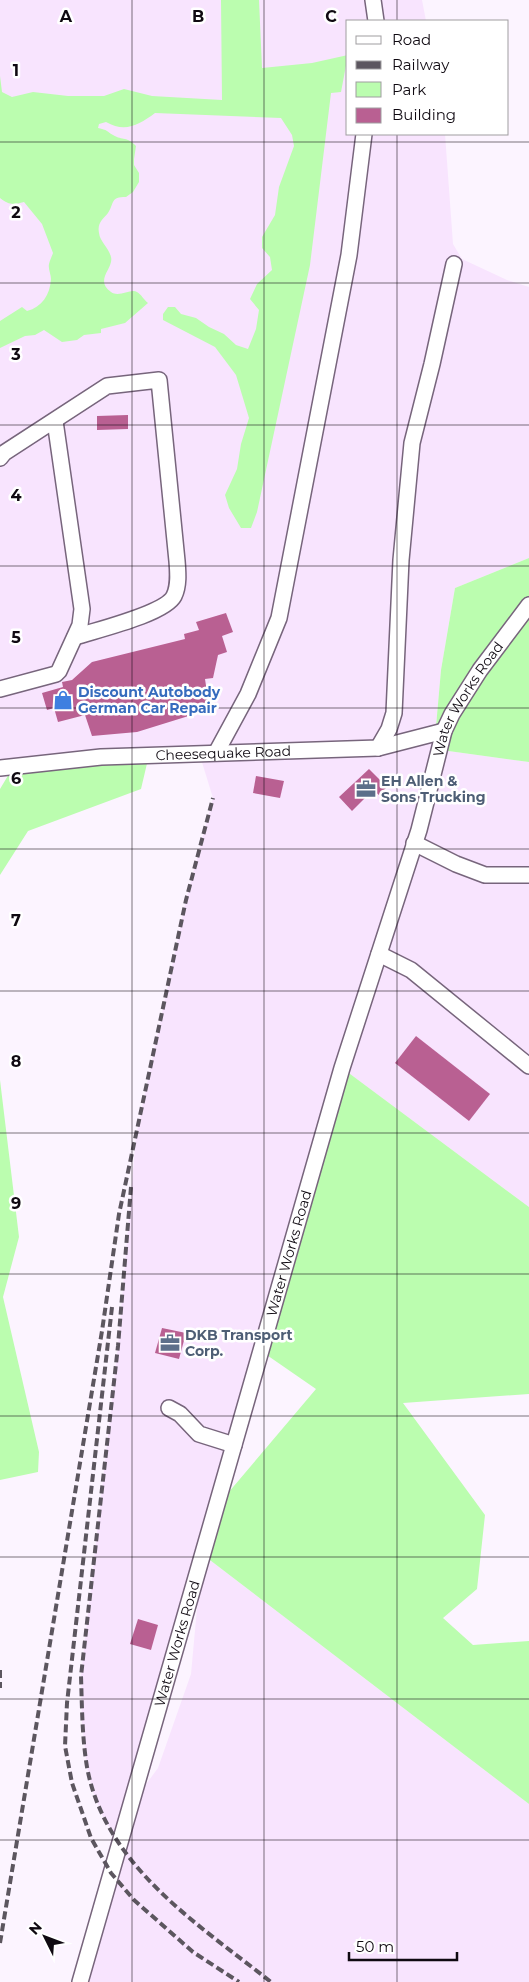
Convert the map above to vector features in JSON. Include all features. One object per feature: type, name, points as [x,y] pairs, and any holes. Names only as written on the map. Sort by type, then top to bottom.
[{"type":"street","points":[[373,0],[376,20]]},
{"type":"street","points":[[216,753],[248,694],[279,618],[350,255],[364,135]]},
{"type":"street","points":[[378,748],[389,729],[394,713],[400,560],[412,443],[454,264]]},
{"type":"street","points":[[0,458],[107,386],[159,380],[178,576],[176,590],[170,602],[154,612],[75,637]]},
{"type":"street","points":[[0,689],[56,674],[80,625],[82,609],[55,420]]},
{"type":"street","name":"Water Works Road","points":[[80,1982],[342,1068],[414,844],[444,731],[452,714],[480,670],[529,605]]},
{"type":"street","name":"Cheesequake Road","points":[[0,768],[101,757],[378,748],[444,731]]},
{"type":"street","points":[[414,844],[456,864],[485,875],[529,875]]},
{"type":"street","points":[[379,954],[411,970],[529,1066]]},
{"type":"street","points":[[170,1408],[180,1414],[198,1434],[234,1445]]},
{"type":"shaded area","points":[[0,0],[422,0],[426,20],[346,20],[346,135],[445,135],[453,244],[462,259],[507,280],[529,287],[529,558],[455,588],[441,670],[434,749],[529,762],[529,1207],[343,1069],[127,1810],[158,1768],[191,1674],[202,1554],[529,1804],[529,1982],[79,1982],[120,1842],[104,1819],[93,1792],[87,1767],[82,1723],[81,1676],[118,1346],[136,1136],[186,900],[213,798],[201,759],[0,770]]},
{"type":"green space","points":[[221,0],[259,0],[262,68],[312,63],[346,55],[341,92],[331,93],[310,265],[257,512],[251,528],[241,528],[229,508],[225,495],[237,469],[241,444],[249,418],[236,375],[215,347],[163,320],[163,314],[168,307],[175,307],[181,314],[196,318],[224,334],[236,345],[248,349],[256,329],[259,310],[250,299],[257,284],[272,270],[270,257],[262,248],[262,237],[275,215],[279,187],[294,146],[292,135],[281,118],[155,113],[132,126],[119,127],[106,122],[99,124],[98,128],[116,137],[130,141],[136,146],[134,165],[139,173],[139,182],[133,192],[126,197],[115,199],[100,224],[100,236],[111,257],[104,283],[106,288],[114,294],[134,291],[140,294],[148,303],[125,323],[101,329],[101,333],[84,335],[77,340],[62,342],[44,330],[35,335],[25,336],[0,348],[0,321],[22,307],[27,311],[37,307],[47,295],[51,279],[49,264],[53,253],[42,224],[24,202],[11,204],[0,198],[0,76],[2,92],[12,97],[33,92],[68,96],[104,96],[124,89],[152,96],[222,100]]},
{"type":"green space","points":[[529,558],[529,762],[434,749],[441,670],[455,588]]},
{"type":"green space","points":[[149,755],[141,789],[28,831],[0,875],[0,789],[12,769]]},
{"type":"green space","points":[[342,1068],[529,1207],[529,1394],[403,1403],[485,1515],[477,1589],[443,1618],[473,1645],[529,1641],[529,1804],[202,1554],[217,1506],[316,1389],[261,1351]]},
{"type":"green space","points":[[0,1080],[19,1237],[3,1297],[39,1452],[38,1472],[0,1480]]},
{"type":"building","points":[[128,415],[128,429],[97,430],[97,416]]},
{"type":"building","points":[[226,613],[233,632],[222,636],[227,652],[218,655],[213,678],[205,679],[209,706],[195,714],[137,732],[92,736],[85,715],[58,722],[54,708],[47,710],[42,693],[63,687],[62,682],[72,680],[92,662],[185,639],[184,634],[199,630],[196,622]]},
{"type":"building","name":"EH Allen & Sons Trucking","points":[[369,769],[387,787],[379,795],[373,790],[352,811],[339,797]]},
{"type":"building","points":[[256,776],[284,781],[280,798],[253,793]]},
{"type":"building","points":[[416,1036],[490,1094],[469,1121],[395,1063]]},
{"type":"building","name":"DKB Transport Corp.","points":[[162,1328],[186,1333],[179,1359],[155,1353]]},
{"type":"building","points":[[138,1619],[158,1625],[151,1650],[130,1644]]},
{"type":"railway","points":[[0,1943],[102,1331],[119,1214],[186,900],[213,798]]},
{"type":"railway","points":[[131,1187],[118,1346],[81,1676],[85,1756],[97,1802],[113,1834],[134,1863],[158,1890],[185,1915],[271,1982]]},
{"type":"railway","points":[[112,1307],[67,1703],[65,1746],[72,1783],[91,1838],[111,1873],[134,1900],[193,1952],[239,1982]]},
{"type":"railway","points":[[0,1670],[0,1688]]},
{"type":"place","name":"Discount Autobody German Car Repair","points":[[63,700]]},
{"type":"place","name":"EH Allen & Sons Trucking","points":[[366,789]]},
{"type":"place","name":"DKB Transport Corp.","points":[[170,1343]]}]
